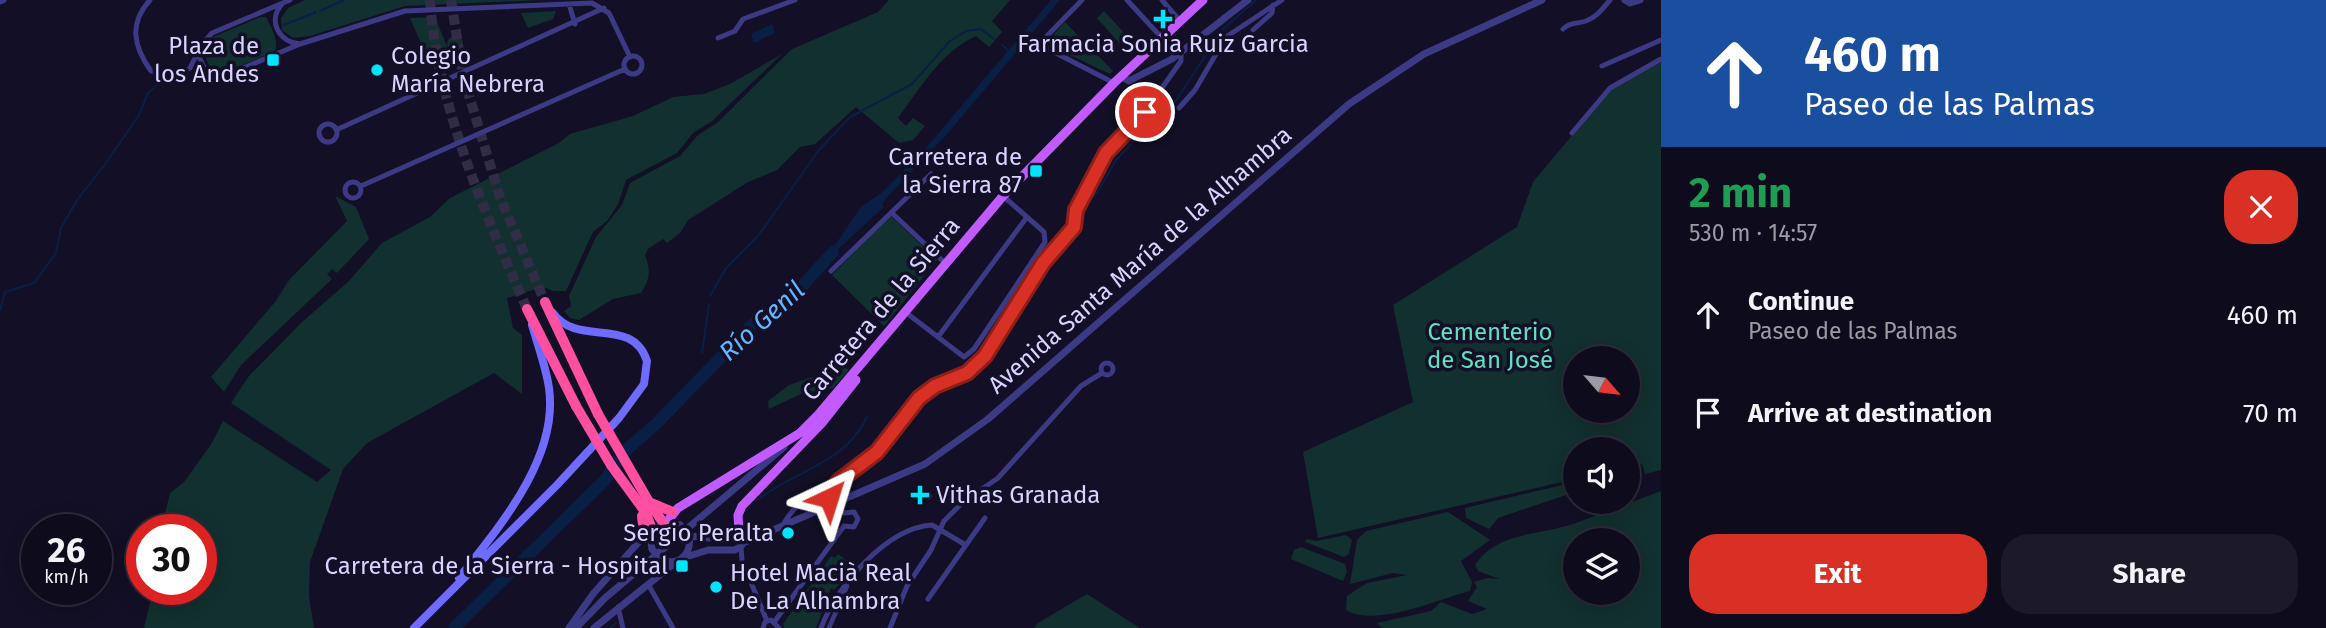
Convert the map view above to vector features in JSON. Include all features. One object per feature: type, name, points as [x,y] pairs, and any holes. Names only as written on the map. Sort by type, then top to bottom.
[{"type":"highway","points":[[545,302],[588,397],[643,506],[650,534]]},
{"type":"highway","points":[[527,309],[576,406],[611,465],[643,506],[665,524]]},
{"type":"highway","points":[[643,506],[673,512]]},
{"type":"main road","name":"Carretera de la Sierra","points":[[800,433],[834,397],[944,262],[1003,196],[1117,79],[1199,1]]},
{"type":"main road","points":[[414,628],[585,456],[639,394],[646,380],[647,361],[633,340],[620,334],[570,329],[545,302]]},
{"type":"main road","points":[[449,592],[513,503],[534,466],[547,432],[549,387],[527,309]]},
{"type":"main road","points":[[740,533],[738,515],[742,506],[822,423],[867,364],[880,341]]},
{"type":"main road","points":[[665,524],[673,512],[800,433]]},
{"type":"street","points":[[149,0],[134,22],[147,65],[156,74],[168,77],[190,68],[215,76],[230,75],[300,44],[405,11],[592,3],[604,8],[612,18],[630,57]]},
{"type":"street","points":[[718,38],[735,31],[743,19],[795,0]]},
{"type":"street","points":[[1083,0],[1043,44],[1046,50],[1117,79],[1129,81],[1181,53],[1248,0]]},
{"type":"street","points":[[1127,0],[1162,38]]},
{"type":"street","points":[[1162,0],[1180,21]]},
{"type":"street","points":[[1179,108],[1195,90],[1226,37],[1282,0]]},
{"type":"street","name":"Avenida Santa María de la Alhambra","points":[[742,545],[756,535],[925,464],[950,449],[1269,172],[1373,86],[1434,48],[1542,0]]},
{"type":"street","points":[[1563,29],[1568,24],[1587,20],[1598,14],[1610,0]]},
{"type":"street","points":[[1625,0],[1630,3],[1640,0]]},
{"type":"street","points":[[190,68],[206,38],[287,1]]},
{"type":"street","points":[[287,1],[275,18],[276,26],[284,39],[300,44]]},
{"type":"street","points":[[569,4],[575,24]]},
{"type":"street","points":[[1253,30],[1272,13],[1273,5]]},
{"type":"street","points":[[336,130],[575,24],[604,8]]},
{"type":"street","points":[[264,10],[275,18]]},
{"type":"street","points":[[280,53],[284,39]]},
{"type":"street","points":[[1602,66],[1661,40]]},
{"type":"street","points":[[844,513],[832,504],[830,491],[877,452],[927,391],[967,373],[985,356],[1043,263],[1074,227],[1076,210],[1101,162],[1149,107],[1181,61],[1181,53]]},
{"type":"street","points":[[198,55],[206,71]]},
{"type":"street","points":[[625,69],[626,61],[630,57]]},
{"type":"street","points":[[625,69],[632,74],[642,68],[639,58],[630,57]]},
{"type":"street","points":[[1572,133],[1610,89],[1661,59]]},
{"type":"street","points":[[361,186],[625,69]]},
{"type":"street","points":[[1082,186],[1094,163],[1101,162]]},
{"type":"street","points":[[831,271],[931,174]]},
{"type":"street","points":[[904,311],[964,357],[981,340],[1045,243],[1044,232],[1003,196]]},
{"type":"street","points":[[892,213],[944,262]]},
{"type":"street","points":[[938,337],[1027,217]]},
{"type":"street","points":[[890,628],[907,586],[931,550],[939,527],[963,502],[998,478],[1080,386],[1102,373]]},
{"type":"street","name":"Carretera de la Sierra","points":[[576,628],[605,598],[800,433]]},
{"type":"street","points":[[784,523],[794,507],[807,495],[845,476]]},
{"type":"street","points":[[844,513],[852,511],[858,519],[854,527],[844,526]]},
{"type":"street","points":[[844,513],[841,520],[844,526]]},
{"type":"street","points":[[928,599],[964,544],[985,518]]},
{"type":"street","points":[[569,628],[593,594],[650,534],[665,524],[680,525],[689,536],[689,548],[680,559],[594,628]]},
{"type":"street","points":[[775,621],[844,526]]},
{"type":"street","points":[[821,628],[836,596],[877,551],[897,536],[922,526],[939,527],[964,544]]},
{"type":"street","points":[[689,536],[701,538],[726,535],[732,531],[740,533],[742,561]]},
{"type":"street","name":"Avenida Santa María de la Alhambra","points":[[740,533],[756,535]]},
{"type":"street","points":[[650,534],[652,549],[660,559],[680,559],[708,550],[730,549],[742,545]]},
{"type":"street","points":[[726,535],[724,543],[742,561],[767,621]]},
{"type":"street","points":[[648,584],[673,628]]},
{"type":"street","points":[[829,628],[848,585]]},
{"type":"street","points":[[617,607],[623,628]]},
{"type":"street","points":[[767,621],[775,621]]},
{"type":"street","points":[[763,628],[767,621]]},
{"type":"street","points":[[775,621],[779,628]]},
{"type":"green space","points":[[305,0],[539,0],[405,6],[310,36],[293,38],[282,30],[281,18],[288,8]]},
{"type":"green space","points":[[889,0],[1010,0],[992,21],[1002,32],[989,47],[976,36],[952,51],[932,71],[898,118],[906,126],[913,118],[925,126],[913,140],[899,143],[856,107],[815,144],[800,147],[777,170],[748,182],[688,220],[680,233],[667,243],[663,239],[648,249],[645,255],[649,275],[641,293],[613,299],[579,320],[570,318],[564,311],[571,306],[569,296],[596,237],[622,205],[630,183],[680,156],[697,136],[718,122],[792,49],[878,12]]},
{"type":"green space","points":[[556,11],[553,19],[528,28],[521,13]]},
{"type":"green space","points":[[1104,11],[1127,36],[1119,43],[1097,18]]},
{"type":"green space","points":[[260,17],[266,17],[272,29],[275,51],[229,71],[210,68],[204,52],[211,38]]},
{"type":"green space","points":[[435,17],[448,49],[427,57],[410,18]]},
{"type":"green space","points":[[1065,22],[1113,71],[1110,74],[1049,45],[1048,41]]},
{"type":"green space","points":[[455,36],[461,38],[461,50],[455,52],[449,50],[447,44],[449,38]]},
{"type":"green space","points":[[782,54],[711,122],[693,133],[677,153],[626,180],[618,204],[608,220],[593,232],[566,291],[553,291],[543,287],[507,298],[513,328],[522,335],[522,394],[494,373],[367,443],[343,469],[310,562],[309,596],[314,628],[144,628],[149,605],[217,605],[217,514],[165,514],[170,493],[184,482],[212,443],[223,421],[317,482],[331,470],[231,403],[249,376],[302,322],[348,282],[382,243],[430,217],[450,198],[559,143],[570,134],[633,116],[673,97],[704,94],[730,84]]},
{"type":"green space","name":"Cementerio de San José","points":[[1661,62],[1661,470],[1645,474],[1640,464],[1640,437],[1563,437],[1563,482],[1318,538],[1303,452],[1413,402],[1393,305],[1517,227],[1533,182],[1611,89]]},
{"type":"green space","points":[[335,196],[356,207],[369,239],[337,273],[332,269],[327,274],[332,279],[241,365],[224,392],[211,377],[275,302],[289,280],[347,221]]},
{"type":"green space","points":[[890,215],[937,260],[884,326],[832,275]]},
{"type":"green space","points":[[844,366],[849,370],[833,388],[803,393],[769,409],[768,401],[789,385]]},
{"type":"green space","points":[[1563,485],[1563,496],[1498,518],[1489,529],[1466,518],[1465,508]]},
{"type":"green space","points":[[1661,491],[1661,628],[1382,628],[1377,623],[1431,611],[1441,602],[1472,614],[1487,609],[1468,601],[1477,587],[1474,582],[1488,578],[1499,579],[1478,571],[1475,565],[1495,546],[1520,536],[1560,528],[1600,514],[1640,514],[1640,499]]},
{"type":"green space","points":[[1448,512],[1490,540],[1461,561],[1472,582],[1470,591],[1390,614],[1359,615],[1346,610],[1347,596],[1367,583],[1407,575],[1393,573],[1350,584],[1357,540],[1366,531]]},
{"type":"green space","points":[[1346,535],[1352,540],[1349,554],[1344,557],[1305,542],[1307,539],[1316,541]]},
{"type":"green space","points":[[1301,547],[1345,564],[1347,572],[1343,581],[1291,559],[1294,550]]},
{"type":"green space","points":[[838,554],[855,567],[834,590],[831,588],[816,628],[784,628],[783,624],[831,556],[835,558]]},
{"type":"green space","points":[[1087,594],[1140,628],[1034,628],[1038,623]]},
{"type":"water","points":[[1051,0],[1060,0],[948,133],[889,195],[882,204],[884,207],[822,264],[861,207],[884,191],[931,142]]},
{"type":"water","points":[[772,24],[775,33],[754,43],[751,34]]},
{"type":"waterway","points":[[320,11],[344,0]]},
{"type":"waterway","points":[[1082,208],[1097,193],[1116,160],[1145,129],[1165,117],[1223,29],[1256,0]]},
{"type":"waterway","points":[[284,25],[316,12]]},
{"type":"waterway","points":[[710,296],[726,268],[758,236],[819,150],[850,117],[912,84],[950,41],[966,31],[981,29],[994,39]]},
{"type":"waterway","points":[[1002,45],[1009,51]]},
{"type":"waterway","points":[[0,310],[5,292],[34,283],[56,253],[61,228],[77,200],[139,115],[148,93],[158,84]]},
{"type":"waterway","name":"Río Genil","points":[[454,628],[605,480],[626,450],[655,425],[760,317],[794,295],[833,252]]},
{"type":"waterway","points":[[702,353],[709,304]]},
{"type":"waterway","points":[[759,499],[833,456],[858,433],[867,417]]},
{"type":"waterway","points":[[610,628],[616,623]]},
{"type":"tunnel","points":[[430,0],[442,80],[465,158],[527,309]]},
{"type":"tunnel","points":[[451,0],[463,76],[500,197],[545,302]]},
{"type":"place","name":"Farmacia Sonia Ruiz Garcia","points":[[1163,19]]},
{"type":"place","name":"Plaza de los Andes","points":[[273,60]]},
{"type":"place","name":"Colegio María Nebrera","points":[[377,70]]},
{"type":"place","name":"Carretera de la Sierra 87","points":[[1036,171]]},
{"type":"place","name":"Vithas Granada","points":[[920,495]]},
{"type":"place","name":"Sergio Peralta","points":[[788,533]]},
{"type":"place","name":"Carretera de la Sierra - Hospital","points":[[682,566]]},
{"type":"place","name":"Hotel Macià Real De La Alhambra","points":[[716,587]]},
{"type":"route","points":[[829,498],[830,491],[839,481],[868,460],[889,439],[919,398],[935,386],[967,373],[985,356],[1043,263],[1074,227],[1076,210],[1106,153],[1145,112]]}]
